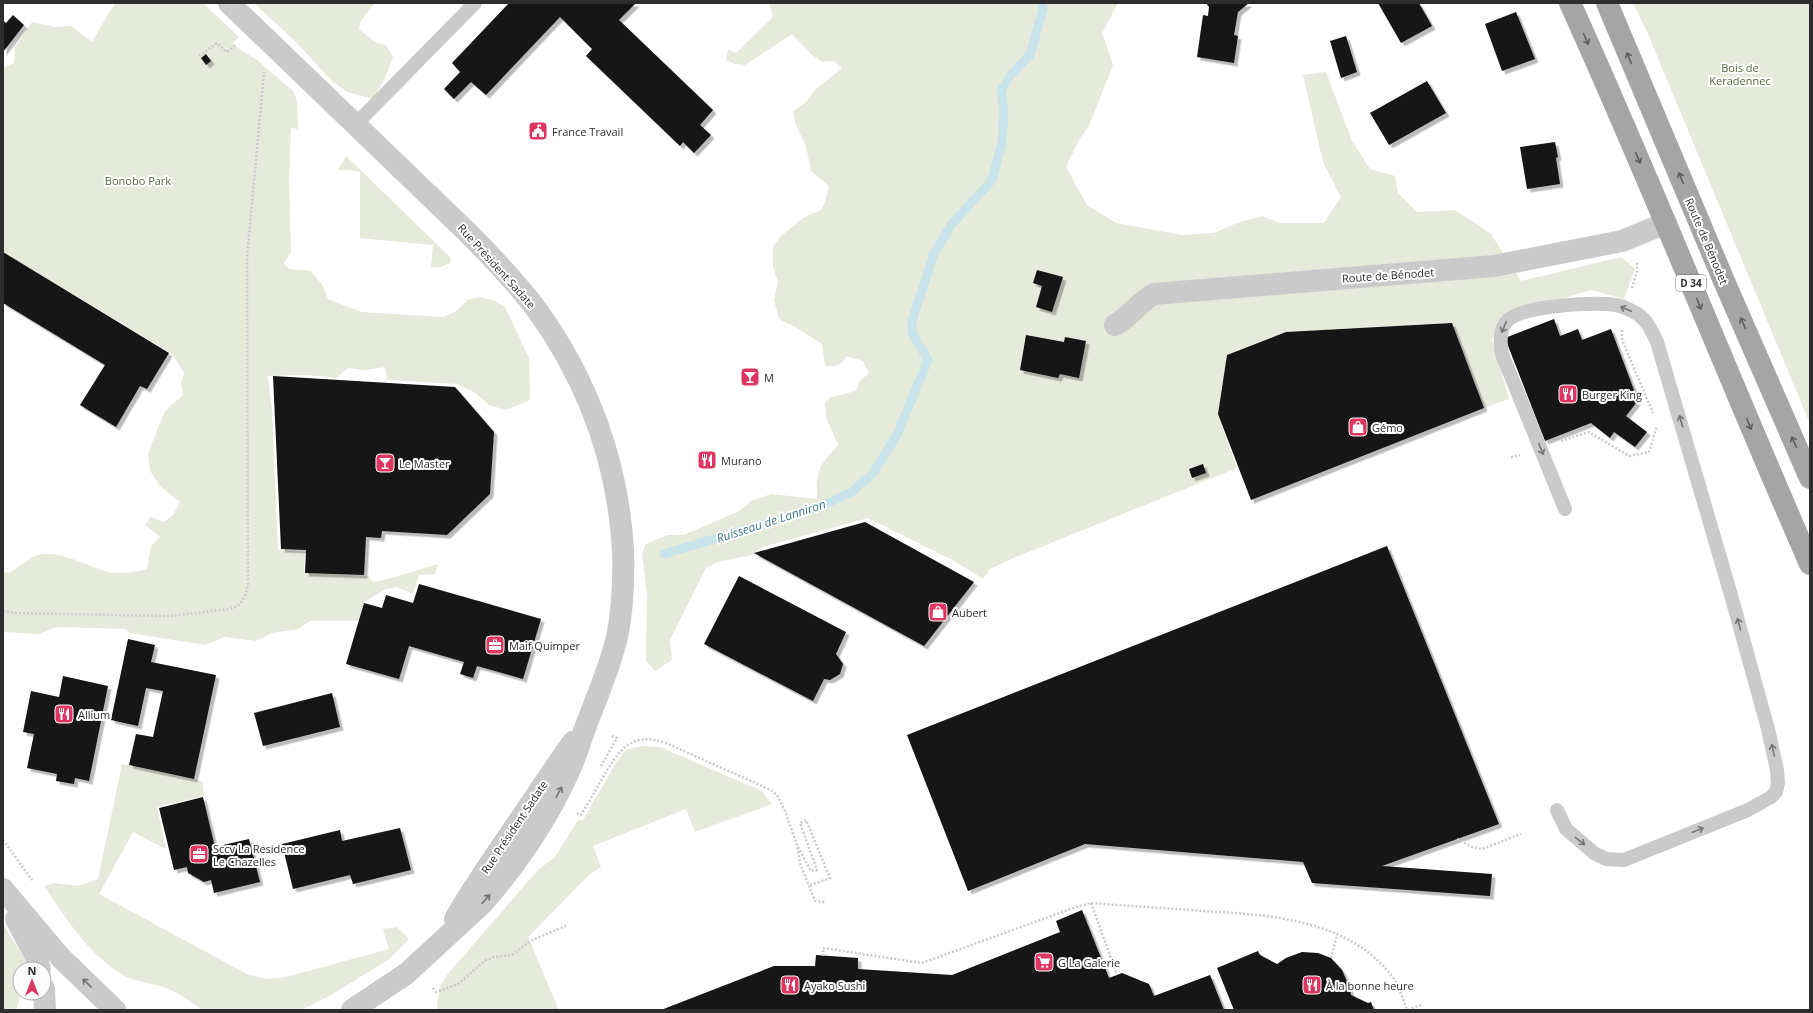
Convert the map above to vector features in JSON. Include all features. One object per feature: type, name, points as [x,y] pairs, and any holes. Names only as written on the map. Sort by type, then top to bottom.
[{"type":"main road","name":"D 34","points":[[1570,3],[1666,223],[1750,426],[1810,564]]},
{"type":"main road","name":"Route de Bénodet","points":[[1607,3],[1724,281],[1810,478]]},
{"type":"street","name":"Rue Président Sadate","points":[[229,3],[466,231],[536,309],[564,351],[587,397],[604,442],[615,484],[621,528],[624,574],[621,614],[617,636],[603,685],[566,779],[537,830],[492,893],[406,974],[352,1010]]},
{"type":"street","name":"Route de Bénodet","points":[[1115,325],[1124,319],[1142,302],[1154,294],[1494,266],[1622,241],[1666,223]]},
{"type":"street","points":[[3,889],[61,958],[115,1010]]},
{"type":"street","points":[[3,895],[37,961]]},
{"type":"lane","points":[[356,124],[475,3]]},
{"type":"lane","points":[[1557,810],[1566,829],[1594,852],[1606,859],[1624,860],[1748,810],[1771,797],[1776,792],[1778,783],[1777,770],[1768,729],[1712,525],[1669,377],[1657,342],[1649,326],[1644,319],[1626,308],[1601,304],[1533,309],[1516,315],[1508,320],[1504,327],[1500,341],[1502,354],[1565,509]]},
{"type":"path","points":[[199,56],[217,43],[225,51],[229,52],[254,28]]},
{"type":"path","points":[[3,611],[15,613],[170,616],[230,610],[236,608],[242,603],[248,583],[247,258],[265,56],[274,47]]},
{"type":"path","points":[[1637,236],[1637,271],[1626,308],[1622,340],[1655,418]]},
{"type":"path","points":[[1540,448],[1589,432],[1629,456],[1649,452],[1658,425]]},
{"type":"path","points":[[598,772],[617,738],[612,736]]},
{"type":"path","points":[[575,811],[581,815],[622,748],[631,743],[651,739],[666,743],[771,790],[780,801],[797,845],[811,871],[817,870],[800,823],[806,820],[830,878],[808,886]]},
{"type":"path","points":[[1457,839],[1472,847],[1482,849],[1521,834]]},
{"type":"path","points":[[797,845],[800,863],[814,901],[825,902]]},
{"type":"path","points":[[1091,903],[1118,975]]},
{"type":"path","points":[[823,956],[823,948],[922,963],[1076,907],[1091,903],[1261,915],[1316,927],[1357,945],[1374,958],[1394,980],[1407,1010],[1423,1004]]},
{"type":"path","points":[[433,988],[436,992],[453,987],[486,960],[494,957],[512,955],[530,941],[566,926]]},
{"type":"path","points":[[1331,958],[1337,935]]},
{"type":"green space","name":"Bonobo Park","points":[[115,3],[203,3],[239,37],[232,43],[257,60],[293,91],[297,100],[298,129],[291,128],[289,179],[291,253],[284,263],[289,269],[311,271],[323,286],[328,299],[361,312],[443,317],[455,312],[469,299],[481,297],[493,300],[505,307],[529,358],[530,400],[506,410],[489,405],[474,392],[457,384],[387,380],[385,367],[365,370],[348,368],[336,378],[307,375],[268,376],[272,411],[278,550],[305,552],[304,573],[368,576],[373,582],[438,564],[435,574],[419,575],[413,594],[396,587],[384,590],[364,602],[358,621],[310,621],[298,629],[272,633],[256,641],[224,637],[205,645],[130,633],[126,629],[56,627],[40,634],[3,632],[3,572],[9,573],[34,556],[43,554],[62,556],[113,573],[128,573],[147,569],[151,546],[160,537],[145,525],[151,517],[164,522],[173,515],[180,502],[161,487],[150,471],[148,453],[165,411],[183,395],[181,384],[184,373],[172,354],[3,252],[3,68],[14,63],[15,48],[32,22],[55,27],[71,26],[92,42]]},
{"type":"green space","points":[[254,3],[375,3],[360,22],[359,29],[373,41],[387,46],[393,57],[384,80],[373,99],[347,92],[331,80],[294,40]]},
{"type":"green space","points":[[769,3],[1118,3],[1102,33],[1113,65],[1089,126],[1080,138],[1066,167],[1087,205],[1116,223],[1182,235],[1214,233],[1237,223],[1262,216],[1280,223],[1324,223],[1341,197],[1323,162],[1303,75],[1326,72],[1352,141],[1370,169],[1395,176],[1398,193],[1417,212],[1454,210],[1491,234],[1521,281],[1621,257],[1635,269],[1624,299],[1591,290],[1505,316],[1492,339],[1509,399],[1484,408],[1452,323],[1286,332],[1227,355],[1218,414],[1237,468],[1011,559],[990,569],[983,579],[956,562],[868,518],[763,547],[752,555],[718,562],[706,568],[670,640],[672,660],[655,671],[646,661],[647,594],[642,553],[646,544],[667,535],[684,535],[739,511],[751,501],[771,494],[817,499],[817,481],[820,469],[822,464],[838,445],[826,417],[825,402],[831,397],[856,391],[859,382],[869,373],[863,361],[846,356],[838,365],[825,366],[822,344],[797,328],[779,319],[774,300],[778,282],[773,267],[773,247],[781,236],[803,218],[821,210],[825,202],[829,186],[811,171],[806,146],[795,123],[793,111],[805,103],[815,90],[842,68],[834,61],[822,62],[812,55],[792,34],[745,65],[735,64],[726,60],[728,49],[736,53],[773,17]]},
{"type":"green space","name":"Bois de Keradennec","points":[[1633,3],[1810,3],[1810,424],[1648,34]]},
{"type":"green space","points":[[346,156],[451,258],[450,263],[441,267],[431,267],[433,245],[360,238],[360,171],[338,170]]},
{"type":"green space","points":[[644,746],[660,747],[762,791],[772,804],[695,832],[686,809],[593,846],[601,867],[589,875],[528,937],[559,1010],[438,1010],[437,1003],[440,986],[447,975],[538,870],[555,857],[578,820],[583,820],[617,761],[627,749]]},
{"type":"green space","points":[[122,764],[202,781],[204,796],[157,807],[166,849],[133,832],[99,894],[247,974],[266,979],[286,977],[389,949],[383,929],[397,927],[409,939],[388,960],[331,995],[301,1010],[203,1010],[179,994],[168,989],[134,980],[125,976],[100,958],[79,936],[44,886],[54,883],[79,886],[98,879]]},
{"type":"green space","points":[[3,924],[25,961],[12,961],[12,1001],[19,1001],[16,1010],[3,1010]]},
{"type":"building","points":[[509,3],[636,3],[619,20],[713,110],[700,125],[711,135],[694,153],[683,142],[680,146],[586,56],[592,49],[560,17],[486,95],[471,82],[454,99],[444,89],[460,72],[452,63]]},
{"type":"building","points":[[1206,3],[1249,3],[1238,12],[1234,35],[1238,36],[1234,63],[1197,57],[1203,15],[1208,16],[1209,7]]},
{"type":"building","points":[[1378,3],[1419,3],[1432,26],[1401,43]]},
{"type":"building","points":[[1516,12],[1535,59],[1502,71],[1485,24]]},
{"type":"building","points":[[13,15],[24,25],[3,52],[3,20],[6,23]]},
{"type":"building","points":[[1346,36],[1357,72],[1341,78],[1330,41]]},
{"type":"building","points":[[206,54],[211,61],[206,65],[201,58]]},
{"type":"building","points":[[1427,81],[1446,113],[1389,145],[1370,113]]},
{"type":"building","points":[[1555,142],[1558,157],[1556,158],[1560,184],[1527,189],[1520,147]]},
{"type":"building","points":[[3,252],[169,353],[147,389],[140,386],[116,427],[80,405],[105,365],[3,303]]},
{"type":"building","points":[[1037,270],[1063,277],[1052,312],[1036,307],[1042,286],[1033,283]]},
{"type":"building","points":[[1554,319],[1560,336],[1578,329],[1582,340],[1611,329],[1634,390],[1628,396],[1637,402],[1626,416],[1647,432],[1635,447],[1614,432],[1610,438],[1591,423],[1545,441],[1505,338]]},
{"type":"building","points":[[1452,323],[1484,408],[1251,500],[1218,414],[1227,355],[1286,332]]},
{"type":"building","points":[[1026,335],[1064,342],[1065,337],[1086,341],[1079,378],[1060,374],[1058,378],[1020,370]]},
{"type":"building","name":"Le Master","points":[[273,376],[455,387],[494,432],[490,494],[447,535],[382,531],[381,538],[366,537],[364,575],[305,573],[306,550],[281,549]]},
{"type":"building","points":[[1203,464],[1206,473],[1192,478],[1189,469]]},
{"type":"building","points":[[865,522],[974,582],[924,646],[754,553]]},
{"type":"building","points":[[1387,546],[1499,824],[1382,866],[1492,874],[1490,896],[1312,883],[1303,862],[1085,844],[968,891],[907,735]]},
{"type":"building","points":[[739,576],[846,632],[836,654],[843,664],[840,674],[830,680],[824,679],[813,701],[704,644]]},
{"type":"building","points":[[419,584],[541,619],[523,679],[477,666],[473,678],[460,674],[464,662],[409,646],[399,679],[346,664],[364,603],[382,608],[386,595],[413,603]]},
{"type":"building","points":[[128,639],[155,645],[151,662],[216,675],[194,779],[129,765],[136,734],[153,737],[163,691],[146,688],[138,726],[111,720]]},
{"type":"building","name":"Allium","points":[[63,676],[108,686],[89,781],[75,778],[74,784],[56,781],[57,774],[27,768],[34,734],[23,732],[31,691],[59,697]]},
{"type":"building","points":[[332,693],[340,727],[263,746],[254,713]]},
{"type":"building","points":[[203,797],[215,847],[249,839],[260,882],[214,893],[211,880],[204,882],[188,873],[187,867],[174,870],[159,808]]},
{"type":"building","points":[[400,828],[411,870],[353,884],[350,875],[293,889],[282,844],[340,830],[342,841]]},
{"type":"building","name":"G La Galerie","points":[[1082,910],[1109,978],[1122,973],[1149,984],[1154,996],[1210,975],[1224,1010],[661,1010],[774,966],[815,966],[816,955],[858,958],[858,969],[952,975],[1060,932],[1056,921]]},
{"type":"building","points":[[1258,951],[1260,955],[1277,964],[1286,958],[1302,952],[1318,953],[1331,958],[1342,970],[1351,995],[1368,1003],[1371,1002],[1374,1010],[1234,1010],[1217,968]]},
{"type":"waterway","name":"Ruisseau de Lanniron","points":[[664,554],[814,509],[852,492],[873,473],[897,435],[928,360],[912,333],[912,321],[934,254],[951,225],[992,180],[1002,142],[1004,112],[1001,91],[1010,76],[1030,55],[1043,9],[1042,3]]},
{"type":"place","name":"France Travail","points":[[538,131]]},
{"type":"place","name":"M","points":[[750,377]]},
{"type":"place","name":"Burger King","points":[[1568,394]]},
{"type":"place","name":"Gémo","points":[[1358,427]]},
{"type":"place","name":"Murano","points":[[707,460]]},
{"type":"place","name":"Le Master","points":[[385,463]]},
{"type":"place","name":"Aubert","points":[[938,612]]},
{"type":"place","name":"Maif Quimper","points":[[495,645]]},
{"type":"place","name":"Allium","points":[[64,714]]},
{"type":"place","name":"Sccv La Residence Le Chazelles","points":[[199,854]]},
{"type":"place","name":"G La Galerie","points":[[1044,962]]},
{"type":"place","name":"Ayako Sushi","points":[[790,985]]},
{"type":"place","name":"À la bonne heure","points":[[1312,985]]}]
